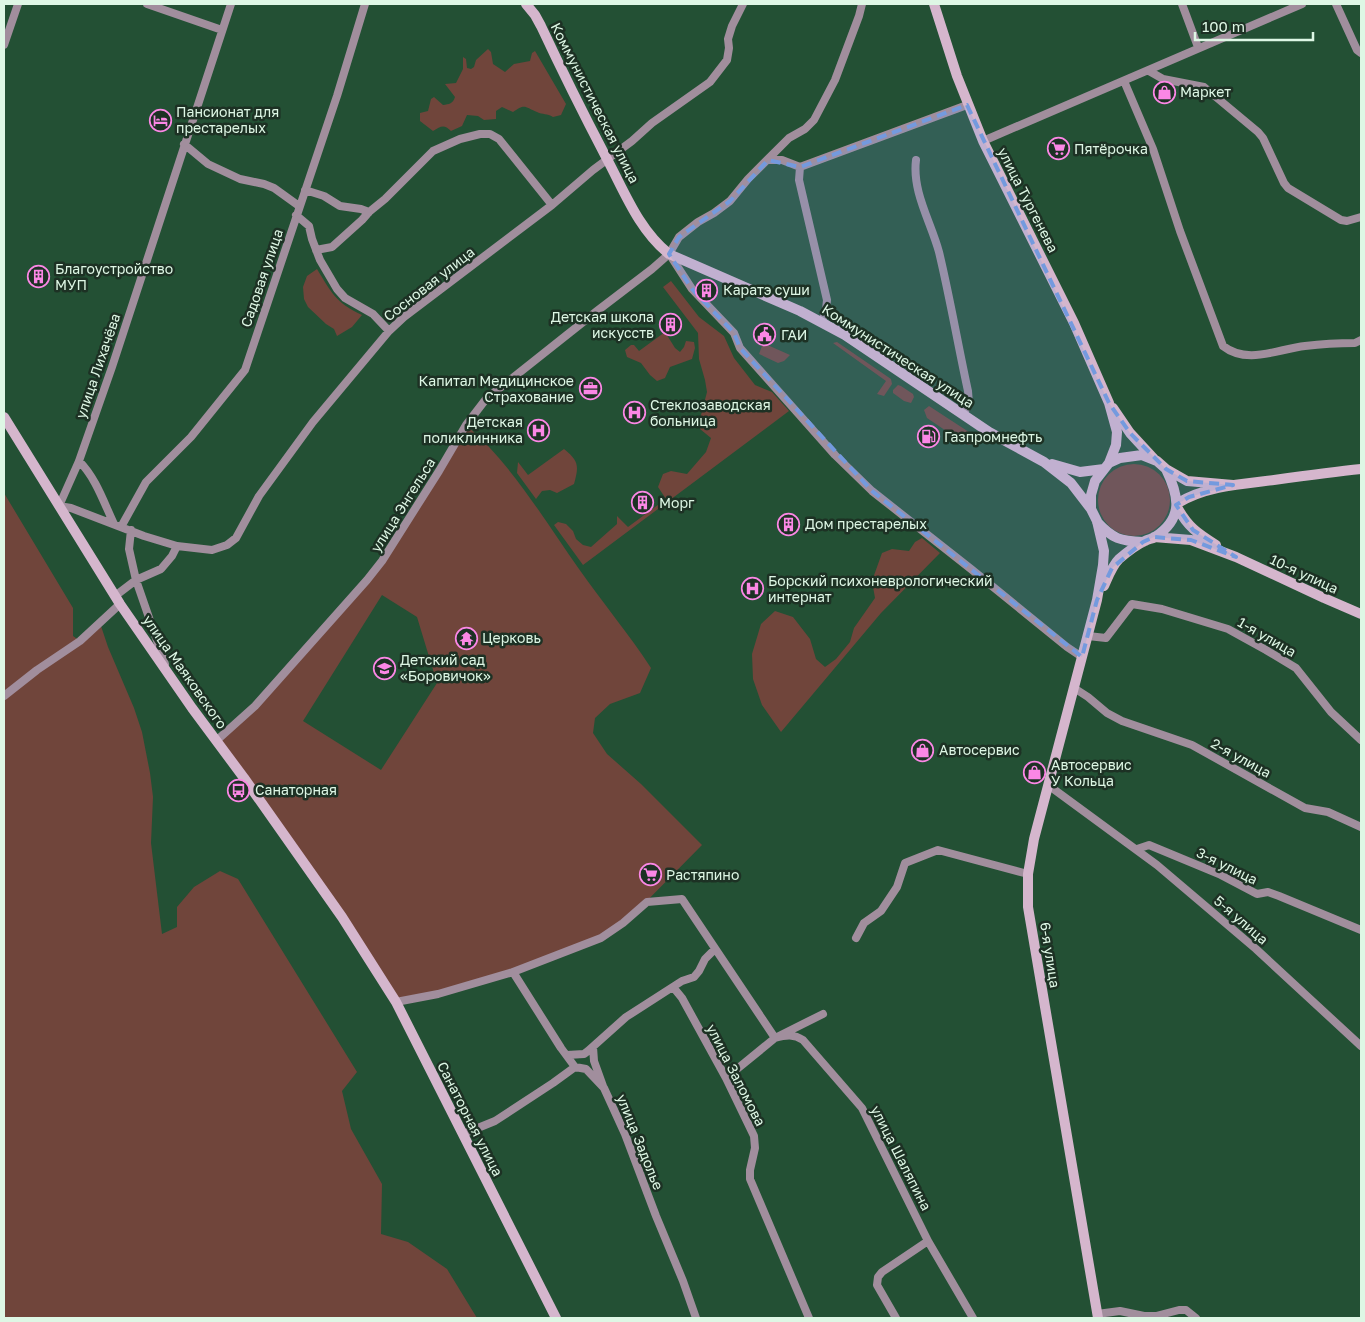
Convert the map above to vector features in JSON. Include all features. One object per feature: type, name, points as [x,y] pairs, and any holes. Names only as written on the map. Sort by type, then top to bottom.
[{"type":"street","points":[[4,45],[18,4]]},
{"type":"street","points":[[147,4],[222,30]]},
{"type":"street","name":"улица Лихачёва","points":[[59,506],[67,492],[79,461],[112,367],[231,4]]},
{"type":"street","name":"Садовая улица","points":[[117,525],[146,482],[191,437],[244,370],[338,96],[365,4]]},
{"type":"street","name":"Сосновая улица","points":[[59,506],[71,508],[144,536],[177,546],[212,550],[227,545],[236,538],[259,496],[313,422],[389,331],[404,317],[552,205],[652,123],[710,82],[726,60],[729,48],[728,39],[743,4]]},
{"type":"street","name":"улица Энгельса","points":[[216,741],[255,706],[382,561],[439,472],[466,425],[481,405],[500,387],[652,269],[669,254],[679,237],[730,201],[748,179],[789,138],[814,120],[835,80],[862,4]]},
{"type":"street","name":"улица Тургенева","points":[[934,4],[967,105],[1086,348],[1109,403],[1116,432],[1116,445],[1107,466]]},
{"type":"street","points":[[1182,4],[1198,47]]},
{"type":"street","points":[[983,141],[1149,71],[1198,47],[1302,4]]},
{"type":"street","points":[[1336,4],[1357,50],[1361,53]]},
{"type":"street","name":"Коммунистическая улица","points":[[530,5],[562,72],[650,237],[669,254],[822,322],[845,335],[989,432],[1044,462],[1071,483],[1091,510]]},
{"type":"street","points":[[1149,71],[1163,79],[1204,87],[1263,138],[1288,188],[1341,220],[1347,221],[1361,217]]},
{"type":"street","points":[[1124,81],[1153,150],[1223,346],[1234,353],[1253,356],[1303,346],[1355,343],[1361,340]]},
{"type":"street","points":[[768,160],[782,160],[800,167],[967,105]]},
{"type":"street","points":[[316,250],[332,247],[362,220],[368,212],[385,199],[433,151],[460,139],[480,134],[490,134],[499,139],[552,205]]},
{"type":"street","points":[[184,144],[208,164],[240,179],[274,188],[299,206]]},
{"type":"street","points":[[916,160],[915,170],[918,191],[938,251],[968,391],[969,404],[963,414]]},
{"type":"street","points":[[800,167],[799,180],[827,300],[822,322]]},
{"type":"street","points":[[305,190],[324,196],[340,206],[368,212]]},
{"type":"street","points":[[296,215],[309,226],[316,250],[337,289],[345,298],[373,314],[389,331]]},
{"type":"street","points":[[669,254],[692,289],[734,333],[740,348],[834,455],[872,491],[1082,657]]},
{"type":"street","name":"улица Тургенева","points":[[1109,403],[1130,433],[1157,461]]},
{"type":"street","name":"улица Маяковского","points":[[4,417],[118,600],[170,677],[286,836],[355,936]]},
{"type":"street","points":[[1144,542],[1125,541],[1108,534],[1091,510],[1091,496],[1095,481],[1107,466],[1120,458],[1142,455],[1157,461],[1166,469],[1187,481],[1233,485]]},
{"type":"street","points":[[79,461],[85,467],[117,525]]},
{"type":"street","name":"Коммунистическая улица","points":[[1044,462],[1070,471],[1080,472],[1107,466]]},
{"type":"street","points":[[1097,600],[1118,559],[1165,529],[1178,505],[1189,497],[1233,485],[1361,468]]},
{"type":"street","points":[[1166,469],[1176,488],[1178,505]]},
{"type":"street","name":"10-я улица","points":[[1178,505],[1185,521],[1193,530],[1236,557]]},
{"type":"street","points":[[1097,521],[1104,551],[1097,600]]},
{"type":"street","points":[[131,530],[129,549],[136,580],[170,677]]},
{"type":"street","name":"10-я улица","points":[[1154,537],[1191,540],[1236,557],[1361,614]]},
{"type":"street","points":[[4,696],[37,670],[80,641],[136,580],[161,570],[177,546]]},
{"type":"street","name":"6-я улица","points":[[1097,600],[1034,839],[1028,874],[1030,916],[1097,1316]]},
{"type":"street","name":"1-я улица","points":[[1088,636],[1106,638],[1132,604],[1162,609],[1228,628],[1296,668],[1331,712],[1361,740]]},
{"type":"street","name":"2-я улица","points":[[1074,688],[1088,696],[1107,713],[1122,721],[1192,745],[1305,808],[1328,812],[1361,826]]},
{"type":"street","name":"5-я улица","points":[[1048,785],[1137,849],[1256,950],[1361,1046]]},
{"type":"street","name":"3-я улица","points":[[1137,849],[1149,845],[1210,870],[1257,894],[1268,892],[1361,930]]},
{"type":"street","points":[[856,938],[864,923],[881,911],[897,887],[905,863],[938,850],[1028,874]]},
{"type":"street","points":[[396,1002],[438,994],[513,972],[601,938],[623,924],[647,902],[682,899],[775,1038]]},
{"type":"street","name":"Санаторная улица","points":[[355,936],[396,1002],[556,1318]]},
{"type":"street","points":[[567,1055],[584,1054],[626,1017],[682,981],[694,976],[705,959],[716,949]]},
{"type":"street","name":"улица Задолье","points":[[513,972],[561,1048],[575,1066],[586,1069],[604,1088],[625,1134],[696,1318]]},
{"type":"street","name":"улица Заломова","points":[[673,987],[682,998],[726,1078],[755,1142],[750,1179],[809,1318]]},
{"type":"street","points":[[726,1078],[775,1038],[823,1014]]},
{"type":"street","name":"улица Шаляпина","points":[[775,1038],[785,1035],[796,1035],[804,1040],[862,1108],[928,1240],[973,1318]]},
{"type":"street","points":[[593,1047],[594,1060],[604,1088]]},
{"type":"street","points":[[463,1134],[495,1121],[546,1088],[575,1066]]},
{"type":"street","points":[[896,1318],[877,1286],[878,1277],[882,1272],[928,1240]]},
{"type":"street","points":[[1097,1316],[1120,1311],[1144,1316],[1156,1316],[1186,1310],[1196,1318]]},
{"type":"highlighted area","points":[[967,105],[1109,403],[1130,433],[1166,469],[1187,481],[1233,485],[1189,497],[1176,505],[1193,530],[1236,557],[1191,540],[1154,537],[1143,542],[1112,568],[1097,600],[1082,657],[872,491],[740,348],[734,333],[692,289],[669,254],[679,237],[730,201],[768,160],[800,167]]},
{"type":"shaded area","points":[[488,49],[491,52],[493,64],[505,72],[514,64],[530,61],[532,53],[535,51],[566,104],[561,115],[553,117],[525,107],[513,112],[502,107],[496,111],[496,119],[484,120],[478,116],[467,115],[462,126],[451,131],[442,126],[433,131],[420,121],[420,113],[428,111],[431,99],[434,97],[443,105],[453,101],[455,97],[445,84],[456,83],[463,69],[463,57],[466,59],[467,68],[471,69],[474,67],[476,60]]},
{"type":"shaded area","points":[[317,269],[335,296],[353,311],[362,315],[352,327],[337,336],[334,329],[308,307],[304,299],[303,287],[307,276]]},
{"type":"shaded area","points":[[671,281],[699,317],[724,336],[734,358],[755,385],[772,392],[789,411],[583,565],[554,525],[558,522],[566,524],[573,531],[576,539],[583,545],[591,547],[617,524],[617,516],[628,527],[666,499],[658,487],[663,474],[671,471],[687,474],[706,452],[711,438],[700,429],[700,419],[707,392],[699,359],[698,333],[663,287]]},
{"type":"shaded area","points":[[665,332],[675,348],[680,352],[686,341],[694,342],[695,348],[692,359],[670,367],[665,378],[657,381],[641,363],[627,357],[625,350],[634,345],[639,351]]},
{"type":"shaded area","points":[[837,342],[891,379],[892,384],[884,396],[877,394],[886,381],[833,343]]},
{"type":"shaded area","points":[[763,343],[790,355],[784,361],[778,363],[759,354]]},
{"type":"shaded area","points":[[898,385],[913,394],[914,397],[911,403],[904,401],[893,393],[893,390]]},
{"type":"shaded area","points":[[929,406],[972,434],[975,438],[972,444],[964,443],[927,418],[924,410]]},
{"type":"shaded area","points":[[466,425],[513,475],[651,668],[640,693],[610,704],[595,718],[593,733],[607,754],[641,784],[702,845],[633,915],[601,938],[513,972],[396,1002],[216,741],[230,730],[367,580]],"holes":[[[382,595],[417,617],[437,683],[381,770],[303,721]]]},
{"type":"shaded area","points":[[564,449],[573,457],[576,464],[577,473],[574,484],[557,493],[550,490],[542,491],[536,499],[517,473],[518,462],[528,475]]},
{"type":"shaded area","points":[[1134,464],[1154,470],[1164,480],[1170,500],[1164,520],[1154,530],[1134,536],[1114,530],[1104,520],[1098,500],[1104,480],[1114,470]]},
{"type":"shaded area","points":[[4,493],[73,608],[73,636],[80,641],[100,623],[134,708],[142,732],[153,797],[151,843],[162,934],[177,927],[177,907],[194,887],[220,871],[238,879],[357,1072],[342,1091],[351,1129],[382,1184],[381,1234],[408,1242],[447,1269],[477,1318],[4,1318]]},
{"type":"shaded area","points":[[922,538],[940,553],[881,613],[781,732],[762,705],[753,679],[752,654],[761,624],[775,611],[793,617],[810,639],[816,659],[825,667],[836,659],[850,642],[854,628],[875,598],[872,581],[882,553],[892,549],[909,551],[915,542]]},
{"type":"place","name":"Маркет","points":[[1164,92]]},
{"type":"place","name":"Пансионат для престарелых","points":[[160,120]]},
{"type":"place","name":"Пятёрочка","points":[[1058,149]]},
{"type":"place","name":"Благоустройство МУП","points":[[39,277]]},
{"type":"place","name":"Каратэ суши","points":[[707,290]]},
{"type":"place","name":"Детская школа искусств","points":[[670,325]]},
{"type":"place","name":"ГАИ","points":[[765,335]]},
{"type":"place","name":"Капитал Медицинское Страхование","points":[[590,389]]},
{"type":"place","name":"Стеклозаводская больница","points":[[634,413]]},
{"type":"place","name":"Детская поликлинника","points":[[539,430]]},
{"type":"place","name":"Газпромнефть","points":[[928,437]]},
{"type":"place","name":"Морг","points":[[643,503]]},
{"type":"place","name":"Дом престарелых","points":[[789,524]]},
{"type":"place","name":"Борский психоневрологический интернат","points":[[752,589]]},
{"type":"place","name":"Церковь","points":[[466,638]]},
{"type":"place","name":"Детский сад «Боровичок»","points":[[384,668]]},
{"type":"place","name":"Автосервис","points":[[923,750]]},
{"type":"place","name":"Автосервис У Кольца","points":[[1035,773]]},
{"type":"place","name":"Санаторная","points":[[239,790]]},
{"type":"place","name":"Растяпино","points":[[650,875]]}]
